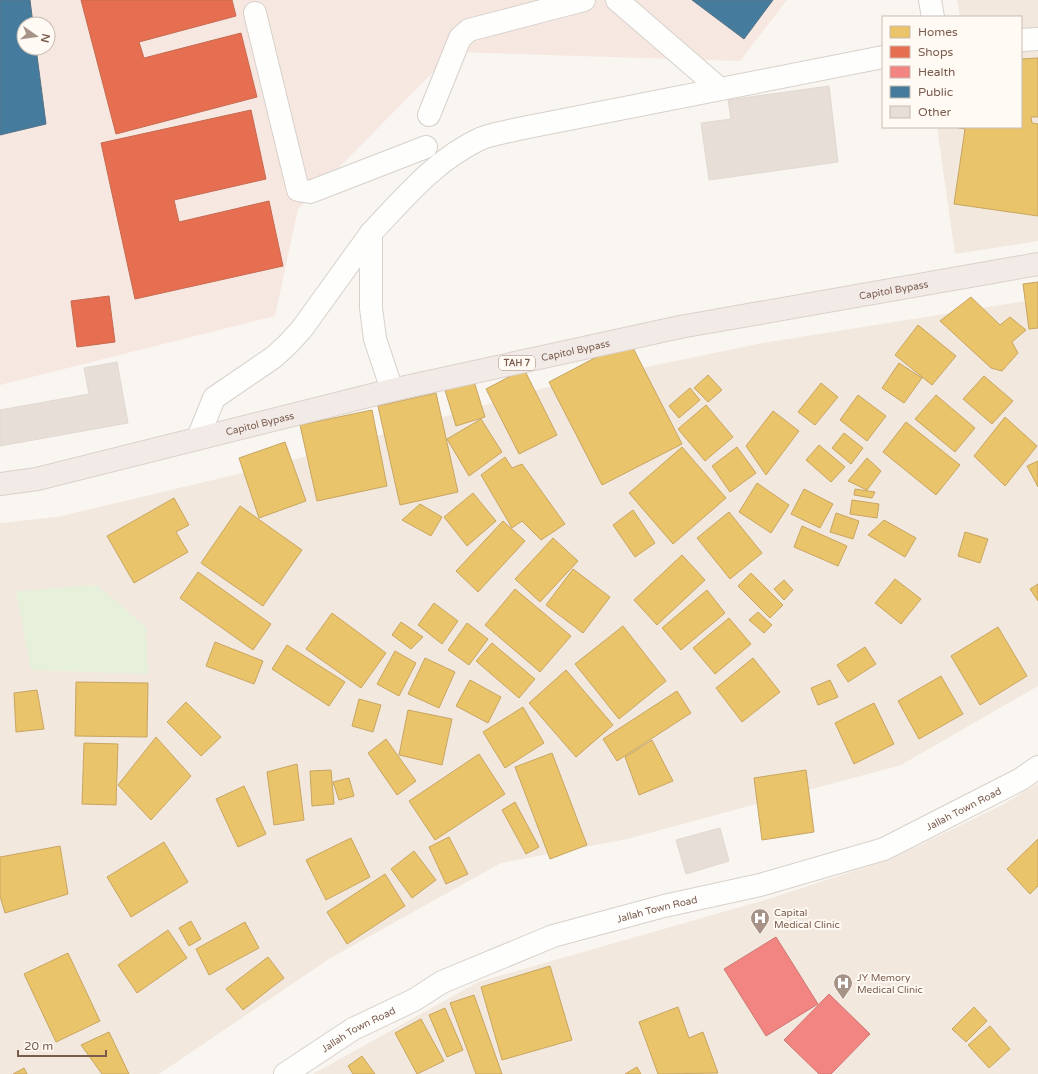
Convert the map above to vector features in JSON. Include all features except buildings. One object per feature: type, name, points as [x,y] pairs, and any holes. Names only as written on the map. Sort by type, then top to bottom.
[{"type":"highway","name":"Capitol Bypass","points":[[0,484],[37,479],[392,390],[680,327],[1038,264]]},
{"type":"street","points":[[429,115],[460,38],[469,30],[584,0]]},
{"type":"street","points":[[617,0],[720,89]]},
{"type":"street","points":[[930,0],[933,16]]},
{"type":"street","points":[[255,13],[298,190],[310,192],[426,147]]},
{"type":"street","points":[[1022,40],[1038,39]]},
{"type":"street","points":[[198,438],[214,398],[274,357],[287,345],[301,330],[372,233],[420,180],[450,155],[483,138],[518,129],[882,57]]},
{"type":"street","points":[[372,233],[371,308],[375,339],[392,390]]},
{"type":"street","name":"Jallah Town Road","points":[[285,1074],[353,1029],[414,1000],[442,982],[546,939],[664,906],[760,885],[884,849],[1021,779],[1038,768]]},
{"type":"shaded area","points":[[0,0],[787,0],[740,61],[453,52],[298,209],[275,316],[0,385]]},
{"type":"shaded area","points":[[957,0],[1038,0],[1038,241],[955,254],[937,128],[1022,128],[1022,16],[960,16]]},
{"type":"shaded area","points":[[1038,299],[1038,686],[901,765],[627,839],[501,863],[329,959],[159,1074],[0,1074],[0,523],[57,517],[272,466],[544,388],[763,343]]},
{"type":"shaded area","points":[[1038,783],[1038,1074],[313,1074],[478,982],[768,899],[891,859],[1002,805]]},
{"type":"green space","points":[[97,585],[146,627],[148,674],[31,670],[16,591]]},
{"type":"place","name":"Capital Medical Clinic","points":[[760,935]]},
{"type":"place","name":"JY Memory Medical Clinic","points":[[843,1000]]}]
